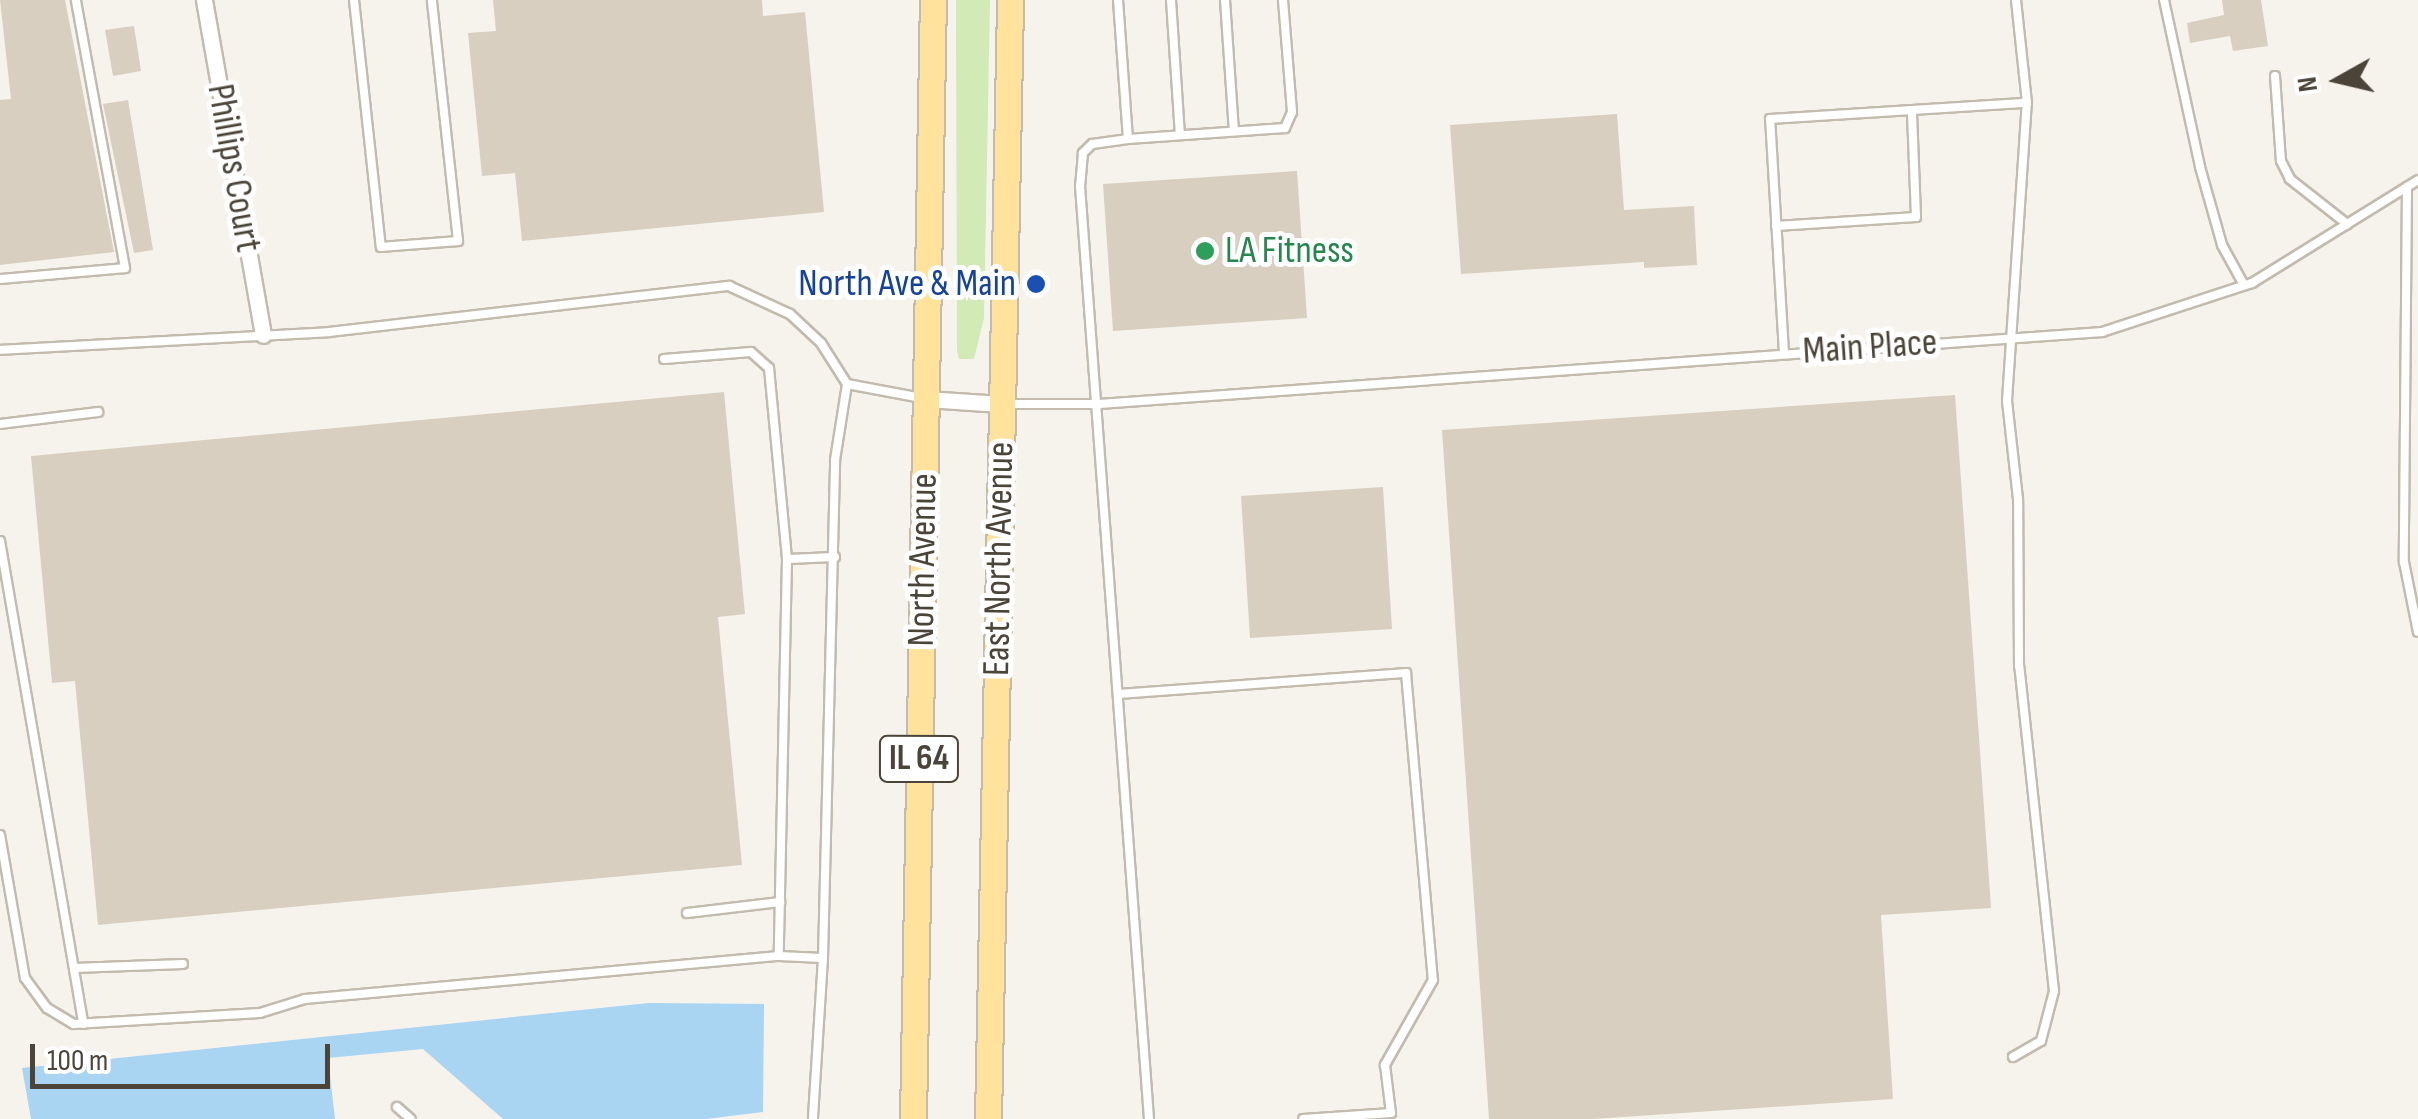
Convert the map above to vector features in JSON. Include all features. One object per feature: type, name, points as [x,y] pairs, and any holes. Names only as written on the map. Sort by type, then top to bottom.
[{"type":"main road","name":"North Avenue","points":[[912,1119],[933,0]]},
{"type":"main road","name":"East North Avenue","points":[[988,1119],[1010,0]]},
{"type":"street","name":"Phillips Court","points":[[204,0],[263,335]]},
{"type":"street","points":[[926,399],[1001,404]]},
{"type":"lane","points":[[0,279],[125,268],[76,0]]},
{"type":"lane","points":[[354,0],[382,247],[458,241],[432,0]]},
{"type":"lane","points":[[1118,0],[1128,139]]},
{"type":"lane","points":[[1171,0],[1180,135]]},
{"type":"lane","points":[[1225,0],[1234,131]]},
{"type":"lane","points":[[1149,1119],[1099,404],[1088,336],[1080,168],[1092,144],[1285,128],[1292,112],[1283,0]]},
{"type":"lane","points":[[2013,1057],[2041,1041],[2054,991],[2032,738],[2019,666],[2018,499],[2007,401],[2027,104],[2016,0]]},
{"type":"lane","points":[[2164,0],[2200,166],[2222,246],[2244,286]]},
{"type":"lane","points":[[2275,76],[2281,161],[2290,179],[2347,224]]},
{"type":"lane","points":[[1784,352],[1770,119],[2027,104]]},
{"type":"lane","points":[[1776,226],[1916,217],[1912,110]]},
{"type":"lane","name":"Main Place","points":[[1001,404],[1099,404],[2102,332],[2244,286],[2418,180]]},
{"type":"lane","points":[[2407,186],[2404,562],[2418,632]]},
{"type":"lane","points":[[2406,236],[2418,236]]},
{"type":"lane","points":[[0,350],[263,335],[729,286],[790,314],[821,343],[847,384],[835,460],[823,958],[814,1119]]},
{"type":"lane","points":[[664,359],[751,352],[769,368],[787,559],[778,956]]},
{"type":"lane","points":[[847,384],[926,399]]},
{"type":"lane","points":[[0,424],[98,412]]},
{"type":"lane","points":[[0,541],[83,1024]]},
{"type":"lane","points":[[787,559],[835,557]]},
{"type":"lane","points":[[1119,694],[1406,673],[1433,980],[1386,1066],[1392,1113],[1304,1119]]},
{"type":"lane","points":[[0,836],[25,978],[47,1008],[83,1024],[260,1014],[305,998],[778,956],[823,958]]},
{"type":"lane","points":[[686,913],[780,902]]},
{"type":"lane","points":[[74,968],[183,964]]},
{"type":"lane","points":[[397,1107],[412,1119]]},
{"type":"green space","points":[[956,0],[990,0],[984,318],[974,359],[959,359],[957,350]]},
{"type":"water","points":[[649,1003],[764,1004],[763,1112],[706,1119],[503,1119],[423,1049],[328,1058],[335,1119],[31,1119],[22,1068]]},
{"type":"building","points":[[0,0],[65,0],[114,252],[0,265],[0,100],[11,99]]},
{"type":"building","points":[[493,0],[762,0],[763,16],[805,12],[824,212],[522,241],[515,173],[482,176],[468,33],[496,31]]},
{"type":"building","points":[[2222,0],[2261,0],[2268,46],[2233,51],[2230,36],[2190,43],[2187,23],[2224,15]]},
{"type":"building","points":[[134,26],[141,71],[113,76],[105,30]]},
{"type":"building","points":[[128,100],[153,250],[134,253],[103,104]]},
{"type":"building","points":[[1617,114],[1624,210],[1694,206],[1697,265],[1644,268],[1644,262],[1461,274],[1450,125]]},
{"type":"building","name":"LA Fitness","points":[[1297,171],[1307,318],[1113,331],[1103,184]]},
{"type":"building","points":[[724,392],[745,614],[718,617],[742,865],[98,925],[75,681],[52,683],[31,456]]},
{"type":"building","points":[[1955,395],[1991,908],[1881,915],[1893,1099],[1593,1119],[1489,1119],[1442,430]]},
{"type":"building","points":[[1383,487],[1392,629],[1250,638],[1241,496]]},
{"type":"place","name":"LA Fitness","points":[[1205,251]]},
{"type":"place","name":"North Ave & Main","points":[[1036,284]]}]
